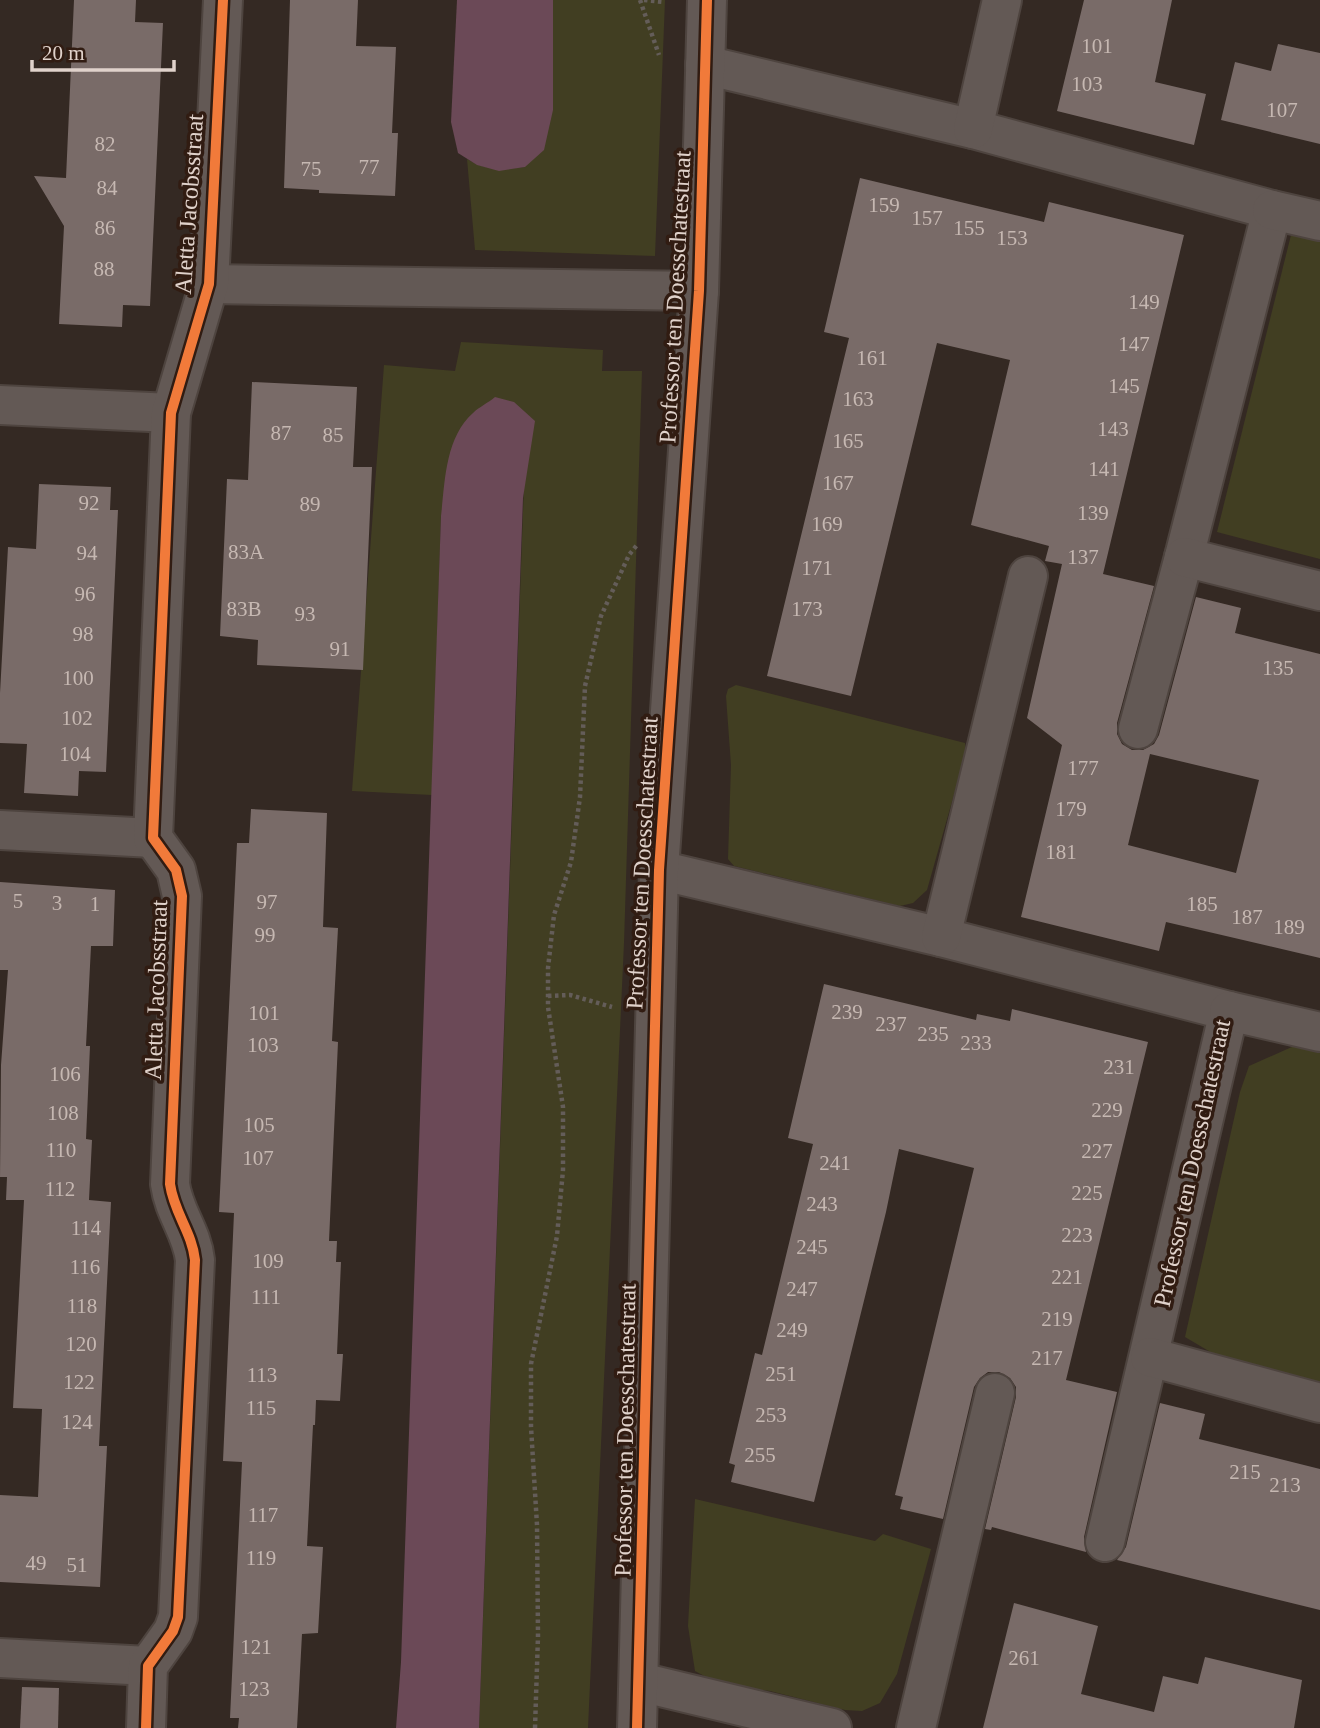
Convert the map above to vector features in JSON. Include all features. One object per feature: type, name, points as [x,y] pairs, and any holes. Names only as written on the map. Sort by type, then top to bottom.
[{"type":"street","name":"Aletta Jacobsstraat","points":[[148,1666],[173,1631],[178,1617],[195,1260],[193,1242],[173,1204],[170,1184],[182,896],[176,870],[153,838],[171,413],[209,284],[223,0]]},
{"type":"street","name":"Professor ten Doesschatestraat","points":[[637,1728],[659,870],[699,291],[707,0]]},
{"type":"street","points":[[973,129],[1002,0]]},
{"type":"street","points":[[705,65],[973,129],[1320,221]]},
{"type":"street","points":[[1138,729],[1272,210]]},
{"type":"street","name":"Aletta Jacobsstraat","points":[[209,284],[699,291]]},
{"type":"street","points":[[0,405],[171,413]]},
{"type":"street","points":[[1184,557],[1320,591]]},
{"type":"street","points":[[941,937],[1028,576]]},
{"type":"street","points":[[0,830],[153,838]]},
{"type":"street","name":"Professor ten Doesschatestraat","points":[[659,870],[941,937],[1229,1011],[1105,1542]]},
{"type":"street","points":[[1229,1011],[1320,1032]]},
{"type":"street","points":[[1150,1357],[1320,1403]]},
{"type":"street","points":[[916,1728],[995,1393]]},
{"type":"street","points":[[0,1658],[148,1666],[146,1728]]},
{"type":"street","points":[[640,1682],[832,1728]]},
{"type":"path","points":[[535,1728],[537,1538],[531,1427],[531,1364],[557,1236],[563,1170],[563,1107],[548,1007],[548,968],[554,915],[571,862],[580,797],[585,686],[601,616],[629,555],[638,544]]},
{"type":"path","points":[[548,996],[570,995],[605,1004],[656,1024]]},
{"type":"shaded area","points":[[457,0],[553,0],[553,110],[544,150],[525,167],[499,171],[477,165],[458,153],[451,122]]},
{"type":"shaded area","points":[[553,0],[665,0],[655,256],[475,250],[467,159],[495,169],[525,167],[552,20]]},
{"type":"shaded area","points":[[1294,223],[1320,229],[1320,559],[1217,532]]},
{"type":"shaded area","points":[[461,342],[603,350],[602,371],[642,371],[624,943],[588,1728],[479,1728],[524,485],[441,516],[432,795],[352,791],[384,365],[455,371]]},
{"type":"shaded area","points":[[495,397],[514,402],[535,421],[523,498],[479,1728],[396,1728],[401,1662],[441,516],[448,461],[457,435],[473,413]]},
{"type":"shaded area","points":[[736,685],[965,743],[966,752],[927,890],[913,903],[900,906],[734,866],[728,859],[731,765],[726,696],[728,689]]},
{"type":"shaded area","points":[[1294,1046],[1320,1049],[1320,1383],[1224,1360],[1185,1337],[1240,1092],[1249,1066]]},
{"type":"shaded area","points":[[695,1499],[875,1541],[883,1534],[931,1549],[897,1674],[880,1703],[862,1711],[845,1710],[770,1691],[719,1684],[695,1671],[688,1626]]},
{"type":"building","points":[[74,0],[136,0],[135,22],[163,23],[150,306],[123,305],[122,327],[59,324],[64,226],[34,176],[66,178]]},
{"type":"building","points":[[290,0],[358,0],[356,46],[396,47],[392,133],[398,133],[395,196],[319,193],[319,190],[284,188]]},
{"type":"building","points":[[1084,0],[1172,0],[1155,82],[1206,94],[1194,145],[1057,111]]},
{"type":"building","points":[[1278,44],[1320,53],[1320,144],[1221,120],[1235,62],[1271,71]]},
{"type":"building","points":[[860,178],[1044,222],[1049,202],[1184,235],[1103,574],[1154,586],[1117,723],[1117,734],[1122,744],[1132,750],[1143,750],[1154,744],[1159,735],[1196,597],[1241,608],[1235,633],[1320,654],[1320,958],[1166,922],[1159,951],[1021,917],[1062,745],[1027,718],[1062,564],[1045,561],[1049,546],[971,525],[1010,360],[937,343],[851,696],[767,676],[849,338],[824,332]],"holes":[[[1150,754],[1259,780],[1236,873],[1128,845]]]},
{"type":"building","points":[[252,382],[357,387],[353,467],[372,467],[363,670],[257,665],[258,640],[220,636],[227,479],[248,480]]},
{"type":"building","points":[[39,484],[111,487],[110,510],[118,510],[106,772],[79,771],[78,796],[24,793],[27,744],[0,743],[8,547],[36,549]]},
{"type":"building","points":[[251,809],[327,813],[323,927],[338,928],[332,1041],[338,1042],[329,1241],[337,1241],[336,1262],[341,1262],[337,1354],[343,1354],[340,1401],[316,1400],[307,1546],[323,1547],[318,1633],[302,1634],[297,1728],[238,1728],[239,1718],[230,1718],[242,1462],[223,1461],[234,1213],[219,1212],[237,843],[249,843]]},
{"type":"building","points":[[0,882],[115,890],[113,946],[91,946],[86,1046],[90,1046],[86,1139],[92,1140],[89,1200],[111,1202],[99,1446],[107,1446],[100,1587],[0,1582],[0,1495],[38,1497],[42,1409],[13,1408],[24,1200],[6,1200],[7,1177],[0,1177],[1,1065],[8,970],[0,970]]},
{"type":"building","points":[[824,984],[976,1020],[977,1014],[1010,1021],[1012,1009],[1148,1042],[1066,1380],[1117,1392],[1084,1537],[1086,1552],[992,1527],[991,1530],[985,1529],[1016,1397],[1016,1387],[1010,1378],[999,1372],[988,1372],[974,1387],[943,1519],[900,1509],[903,1497],[895,1495],[974,1168],[899,1149],[886,1212],[814,1502],[731,1482],[735,1465],[729,1463],[755,1353],[762,1355],[813,1144],[788,1138]]},
{"type":"building","points":[[1160,1403],[1205,1414],[1199,1439],[1320,1469],[1320,1610],[1117,1560],[1126,1547]]},
{"type":"building","points":[[1014,1603],[1098,1626],[1081,1694],[1154,1712],[1163,1676],[1198,1684],[1205,1657],[1302,1680],[1294,1728],[983,1728]]},
{"type":"building","points":[[22,1687],[59,1688],[58,1728],[20,1728]]},
{"type":"cycle path","points":[[146,1728],[148,1666],[173,1631],[178,1617],[195,1260],[170,1184],[182,896],[176,870],[153,838],[171,413],[209,284],[223,0]]},
{"type":"cycle path","points":[[637,1728],[659,870],[699,291],[707,0]]}]
